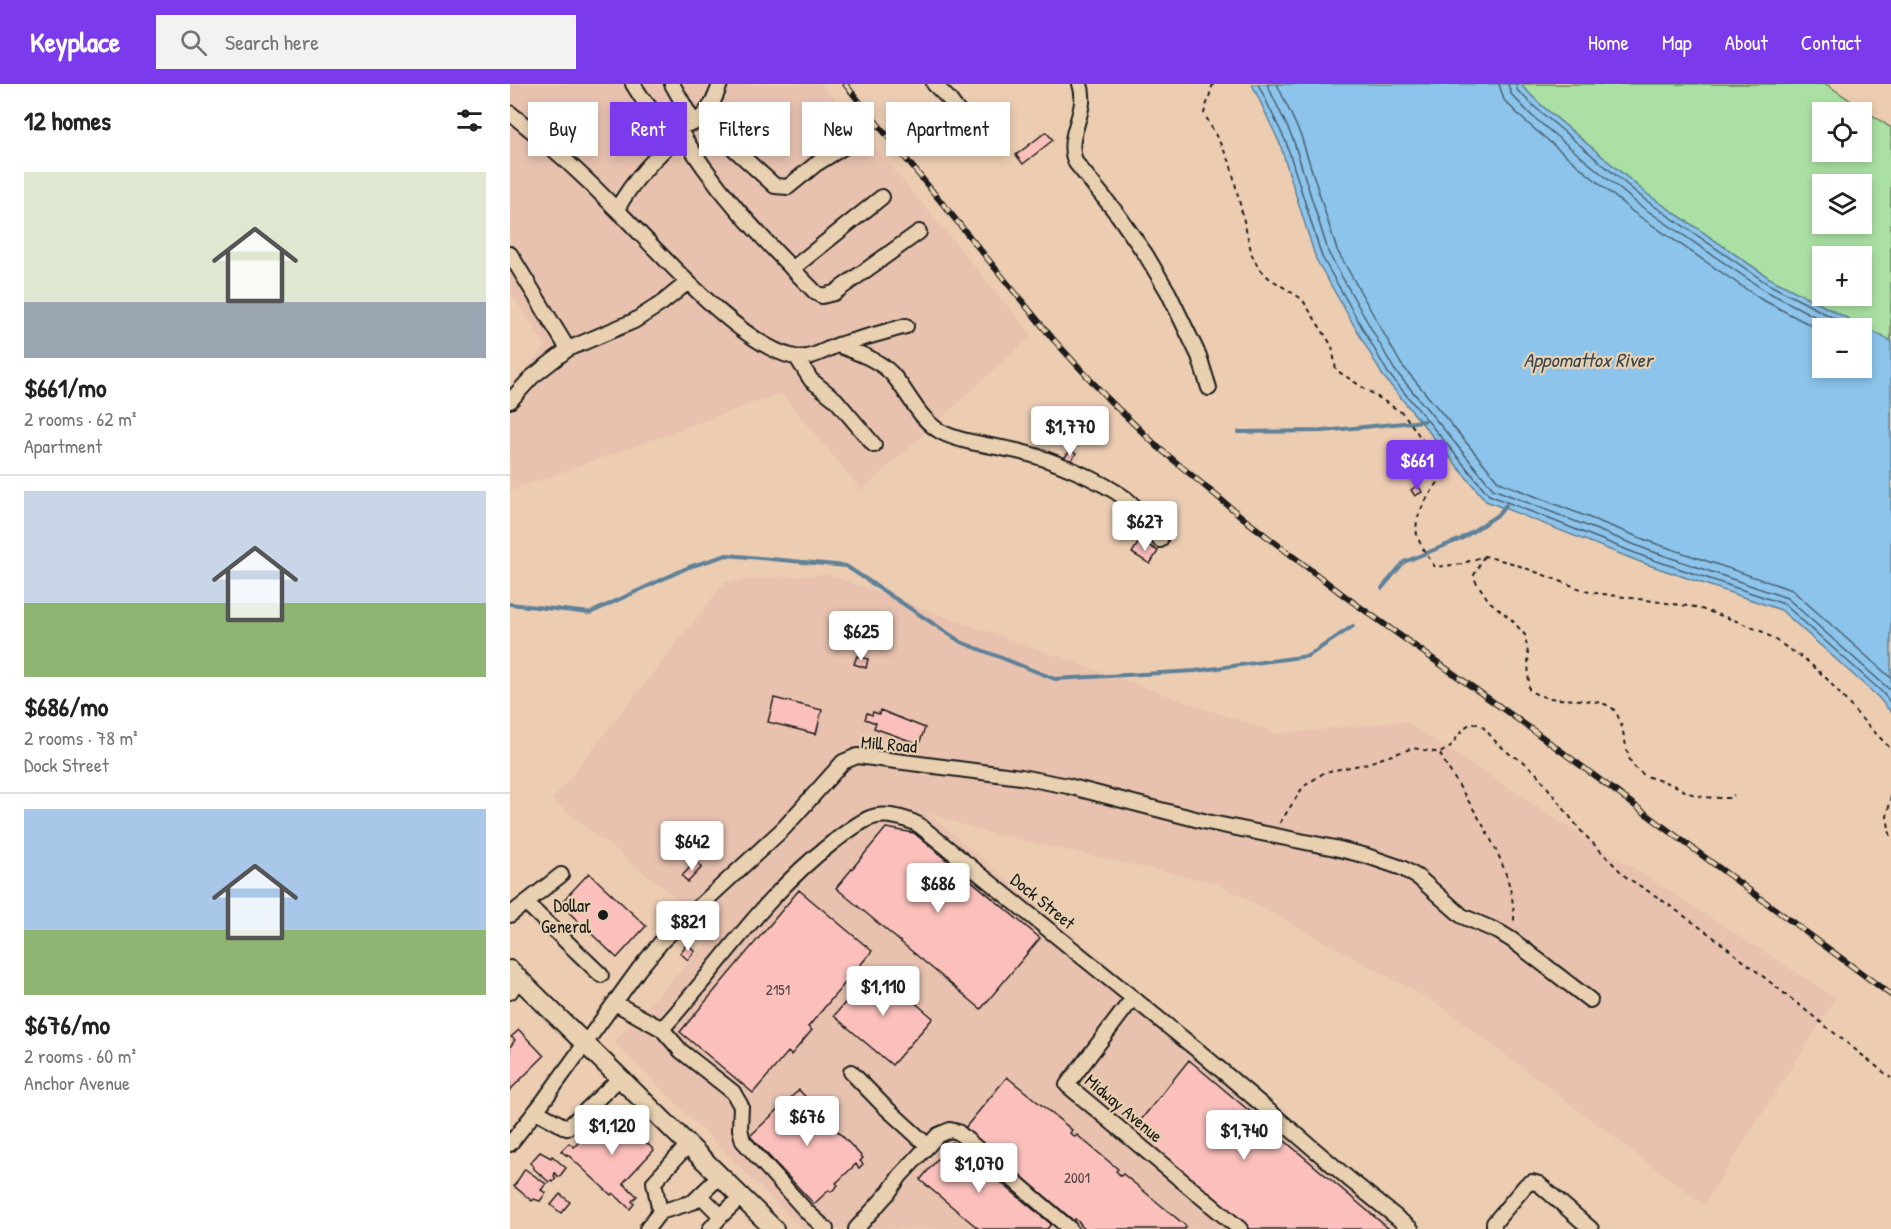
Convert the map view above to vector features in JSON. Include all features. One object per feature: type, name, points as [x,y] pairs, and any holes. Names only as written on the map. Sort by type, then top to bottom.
[{"type":"main road","points":[[513,980],[620,1077],[774,1229]]},
{"type":"street","points":[[633,84],[647,102]]},
{"type":"street","points":[[672,84],[697,120],[775,186],[788,187],[829,156]]},
{"type":"street","points":[[687,123],[697,120],[709,108],[720,84]]},
{"type":"street","points":[[934,84],[951,102]]},
{"type":"street","points":[[1080,84],[1083,101],[1071,139],[1072,156],[1118,215],[1168,292],[1199,356],[1209,388]]},
{"type":"street","points":[[510,113],[540,137],[617,209],[688,282],[740,327],[781,353],[797,358],[815,355],[838,345],[906,326]]},
{"type":"street","points":[[687,141],[727,199],[816,293],[830,295],[919,232]]},
{"type":"street","points":[[617,209],[627,192],[656,156]]},
{"type":"street","points":[[792,269],[882,197]]},
{"type":"street","points":[[510,254],[568,349]]},
{"type":"street","points":[[510,401],[532,376],[568,349],[634,321],[662,303],[688,282]]},
{"type":"street","points":[[838,345],[860,353],[889,371],[916,406],[939,430],[954,438],[1023,452],[1044,459],[1114,491],[1139,511],[1160,540]]},
{"type":"street","points":[[797,358],[811,380],[836,400],[874,445]]},
{"type":"street","name":"Mill Road","points":[[510,1144],[639,969],[663,940],[784,828],[843,762],[857,756],[1020,777],[1068,786],[1207,822],[1335,848],[1402,868],[1419,878],[1462,916],[1500,932],[1590,1000]]},
{"type":"street","name":"Dock Street","points":[[663,1029],[782,887],[814,857],[869,818],[877,816],[908,820],[919,825],[1045,925],[1201,1053],[1348,1179],[1412,1229]]},
{"type":"street","points":[[510,915],[561,875]]},
{"type":"street","points":[[526,903],[601,975]]},
{"type":"street","name":"Midway Avenue","points":[[1133,998],[1067,1085],[1240,1229]]},
{"type":"street","points":[[615,1003],[663,1029],[681,1051],[733,1092],[741,1106],[740,1129],[743,1141],[826,1229]]},
{"type":"street","points":[[851,1072],[928,1146]]},
{"type":"street","points":[[536,1111],[567,1128],[620,1077]]},
{"type":"street","points":[[856,1229],[928,1146],[943,1132],[950,1130],[958,1132],[1070,1229]]},
{"type":"street","points":[[660,1212],[654,1182],[688,1145]]},
{"type":"street","points":[[647,1229],[660,1212],[693,1202],[720,1176]]},
{"type":"street","points":[[1494,1229],[1494,1223],[1526,1185],[1532,1182],[1539,1184],[1592,1229]]},
{"type":"street","points":[[700,1195],[716,1224],[741,1197]]},
{"type":"path","points":[[1213,84],[1204,113],[1230,162],[1252,255],[1258,267],[1269,278],[1302,299],[1332,346],[1336,370],[1369,394],[1404,414],[1437,456],[1445,473],[1425,503],[1416,526],[1418,538],[1435,567],[1461,564],[1484,556],[1512,563],[1589,591],[1695,607],[1734,620],[1763,632],[1806,660],[1827,679],[1891,749]]},
{"type":"path","points":[[1484,556],[1473,577],[1489,601],[1525,634],[1529,690],[1539,697],[1590,700],[1611,706],[1620,718],[1631,762],[1648,778],[1672,784],[1687,792],[1713,798],[1730,798],[1734,795]]},
{"type":"path","points":[[1272,837],[1304,787],[1325,772],[1365,764],[1409,748],[1440,753],[1449,748],[1464,728],[1470,724],[1477,724],[1536,774],[1581,831],[1626,878],[1659,898],[1712,936],[1891,1078]]},
{"type":"path","points":[[1440,753],[1457,786],[1478,817],[1504,869],[1514,906],[1512,940]]},
{"type":"path","points":[[1891,796],[1887,818],[1891,839]]},
{"type":"shaded area","points":[[510,84],[822,84],[837,102],[802,102],[802,156],[874,156],[874,146],[1032,335],[862,491],[781,393],[510,491],[510,386],[546,346],[510,292]]},
{"type":"shaded area","points":[[826,574],[1277,734],[1404,721],[1836,998],[1704,1205],[1438,1004],[1219,884],[980,831],[928,813],[1422,1229],[802,1229],[614,1042],[718,931],[552,800],[725,582]]},
{"type":"green space","points":[[1525,84],[1826,84],[1853,102],[1812,102],[1812,162],[1872,162],[1872,115],[1891,128],[1891,341],[1872,331],[1872,318],[1846,318],[1823,306],[1872,306],[1872,246],[1812,246],[1812,300],[1771,279],[1647,194],[1522,87]]},
{"type":"water","name":"Appomattox River","points":[[1252,84],[1520,84],[1541,105],[1647,194],[1771,279],[1812,300],[1812,306],[1823,306],[1846,318],[1812,318],[1812,378],[1872,378],[1872,331],[1891,341],[1891,712],[1878,697],[1781,610],[1643,563],[1486,501],[1383,376],[1316,259],[1280,144]]},
{"type":"building","points":[[1046,132],[1053,140],[1023,164],[1016,155]]},
{"type":"building","points":[[1071,450],[1076,454],[1069,463],[1063,459]]},
{"type":"building","points":[[1418,485],[1422,492],[1415,496],[1411,490]]},
{"type":"building","points":[[1140,540],[1158,551],[1150,564],[1132,553]]},
{"type":"building","points":[[857,656],[868,659],[866,668],[854,664]]},
{"type":"building","points":[[774,698],[822,710],[816,734],[768,722]]},
{"type":"building","points":[[880,710],[925,728],[919,744],[874,728],[876,723],[865,719],[867,713],[879,714]]},
{"type":"building","points":[[886,828],[914,833],[1040,938],[981,1009],[836,888]]},
{"type":"building","points":[[696,861],[702,867],[688,882],[682,876]]},
{"type":"building","name":"Dollar General","points":[[589,873],[646,926],[617,958],[560,904]]},
{"type":"building","points":[[799,890],[872,951],[808,1027],[812,1030],[791,1055],[788,1052],[753,1093],[680,1032]]},
{"type":"building","points":[[687,944],[695,951],[688,960],[680,953]]},
{"type":"building","points":[[874,968],[933,1018],[892,1065],[834,1016]]},
{"type":"building","points":[[519,1030],[544,1056],[510,1090],[510,1047],[515,1040],[511,1037]]},
{"type":"building","points":[[1189,1060],[1389,1229],[1249,1229],[1132,1131]]},
{"type":"building","points":[[1007,1077],[1072,1130],[1070,1133],[1075,1137],[1077,1135],[1118,1169],[1116,1171],[1121,1176],[1123,1174],[1186,1226],[1185,1229],[1085,1229],[965,1128]]},
{"type":"building","points":[[799,1090],[863,1158],[860,1161],[863,1164],[859,1168],[856,1164],[836,1183],[838,1185],[831,1192],[829,1190],[814,1204],[750,1136]]},
{"type":"building","points":[[614,1112],[654,1150],[623,1183],[637,1196],[632,1201],[634,1204],[630,1209],[561,1151],[569,1143],[574,1147],[586,1135],[589,1138]]},
{"type":"building","points":[[952,1142],[1051,1224],[1047,1229],[979,1229],[920,1180]]},
{"type":"building","points":[[540,1152],[551,1158],[552,1156],[566,1168],[559,1177],[555,1173],[556,1178],[553,1182],[551,1180],[549,1182],[530,1163]]},
{"type":"building","points":[[525,1169],[546,1184],[541,1190],[546,1193],[540,1201],[534,1199],[532,1201],[514,1186]]},
{"type":"building","points":[[560,1194],[570,1202],[561,1213],[551,1205]]},
{"type":"waterway","points":[[1239,432],[1323,431],[1424,421]]},
{"type":"waterway","points":[[1382,588],[1404,562],[1461,539],[1499,514],[1506,505]]},
{"type":"waterway","points":[[510,604],[590,613],[689,567],[727,555],[846,566],[961,642],[1055,679],[1195,671],[1308,656],[1353,626]]},
{"type":"railway","points":[[845,84],[1053,339],[1109,400],[1159,448],[1248,522],[1346,597],[1534,731],[1891,995]]},
{"type":"place","name":"Dollar General","points":[[603,915]]}]
